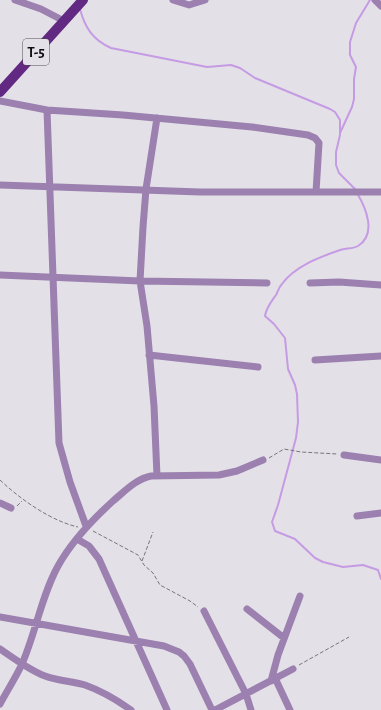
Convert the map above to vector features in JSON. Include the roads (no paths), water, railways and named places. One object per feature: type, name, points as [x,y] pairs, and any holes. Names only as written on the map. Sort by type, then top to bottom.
[{"type":"main road","name":"T-5","points":[[0,92],[83,0]]},
{"type":"street","points":[[15,0],[41,9],[64,21]]},
{"type":"street","points":[[173,0],[189,5],[205,0]]},
{"type":"street","points":[[375,0],[381,6]]},
{"type":"street","points":[[0,101],[47,110],[252,127],[308,135],[315,138],[319,143],[316,192]]},
{"type":"street","points":[[47,110],[51,186],[59,443],[68,477],[86,526]]},
{"type":"street","points":[[157,118],[146,189],[140,281],[147,326],[156,435],[157,476]]},
{"type":"street","points":[[0,185],[200,192],[381,192]]},
{"type":"street","points":[[0,275],[140,281],[267,284]]},
{"type":"street","points":[[310,283],[346,282],[381,285]]},
{"type":"street","points":[[149,355],[258,367]]},
{"type":"street","points":[[315,360],[381,356]]},
{"type":"street","points":[[344,455],[381,460]]},
{"type":"street","points":[[0,704],[22,664],[49,584],[58,566],[86,526],[126,490],[145,477],[219,475],[237,471],[263,460]]},
{"type":"street","points":[[0,504],[11,508]]},
{"type":"street","points":[[356,516],[381,513]]},
{"type":"street","points":[[77,539],[89,546],[100,559],[168,710]]},
{"type":"street","points":[[290,710],[273,680],[274,668],[300,596]]},
{"type":"street","points":[[247,609],[284,638]]},
{"type":"street","points":[[204,611],[246,694],[251,710]]},
{"type":"street","points":[[0,617],[164,646],[179,652],[190,664],[212,710]]},
{"type":"street","points":[[0,649],[22,664],[45,676],[95,689],[132,710]]},
{"type":"street","points":[[216,710],[293,669]]},
{"type":"waterway","points":[[340,133],[354,99],[354,79],[356,67],[350,55],[350,42],[356,23],[370,0]]},
{"type":"waterway","points":[[80,9],[87,28],[99,41],[111,48],[207,67],[231,65],[240,68],[255,78],[335,112],[340,120],[340,135],[336,152],[336,165],[339,173],[355,189]]},
{"type":"waterway","points":[[357,193],[364,206],[368,221],[367,235],[364,241],[356,247],[342,249],[316,259],[294,272],[280,286],[265,316],[274,324],[285,338],[288,369],[297,394],[298,422],[296,438],[272,522],[275,531],[295,539],[315,558],[323,562],[343,567],[363,565],[378,570],[381,579]]}]
